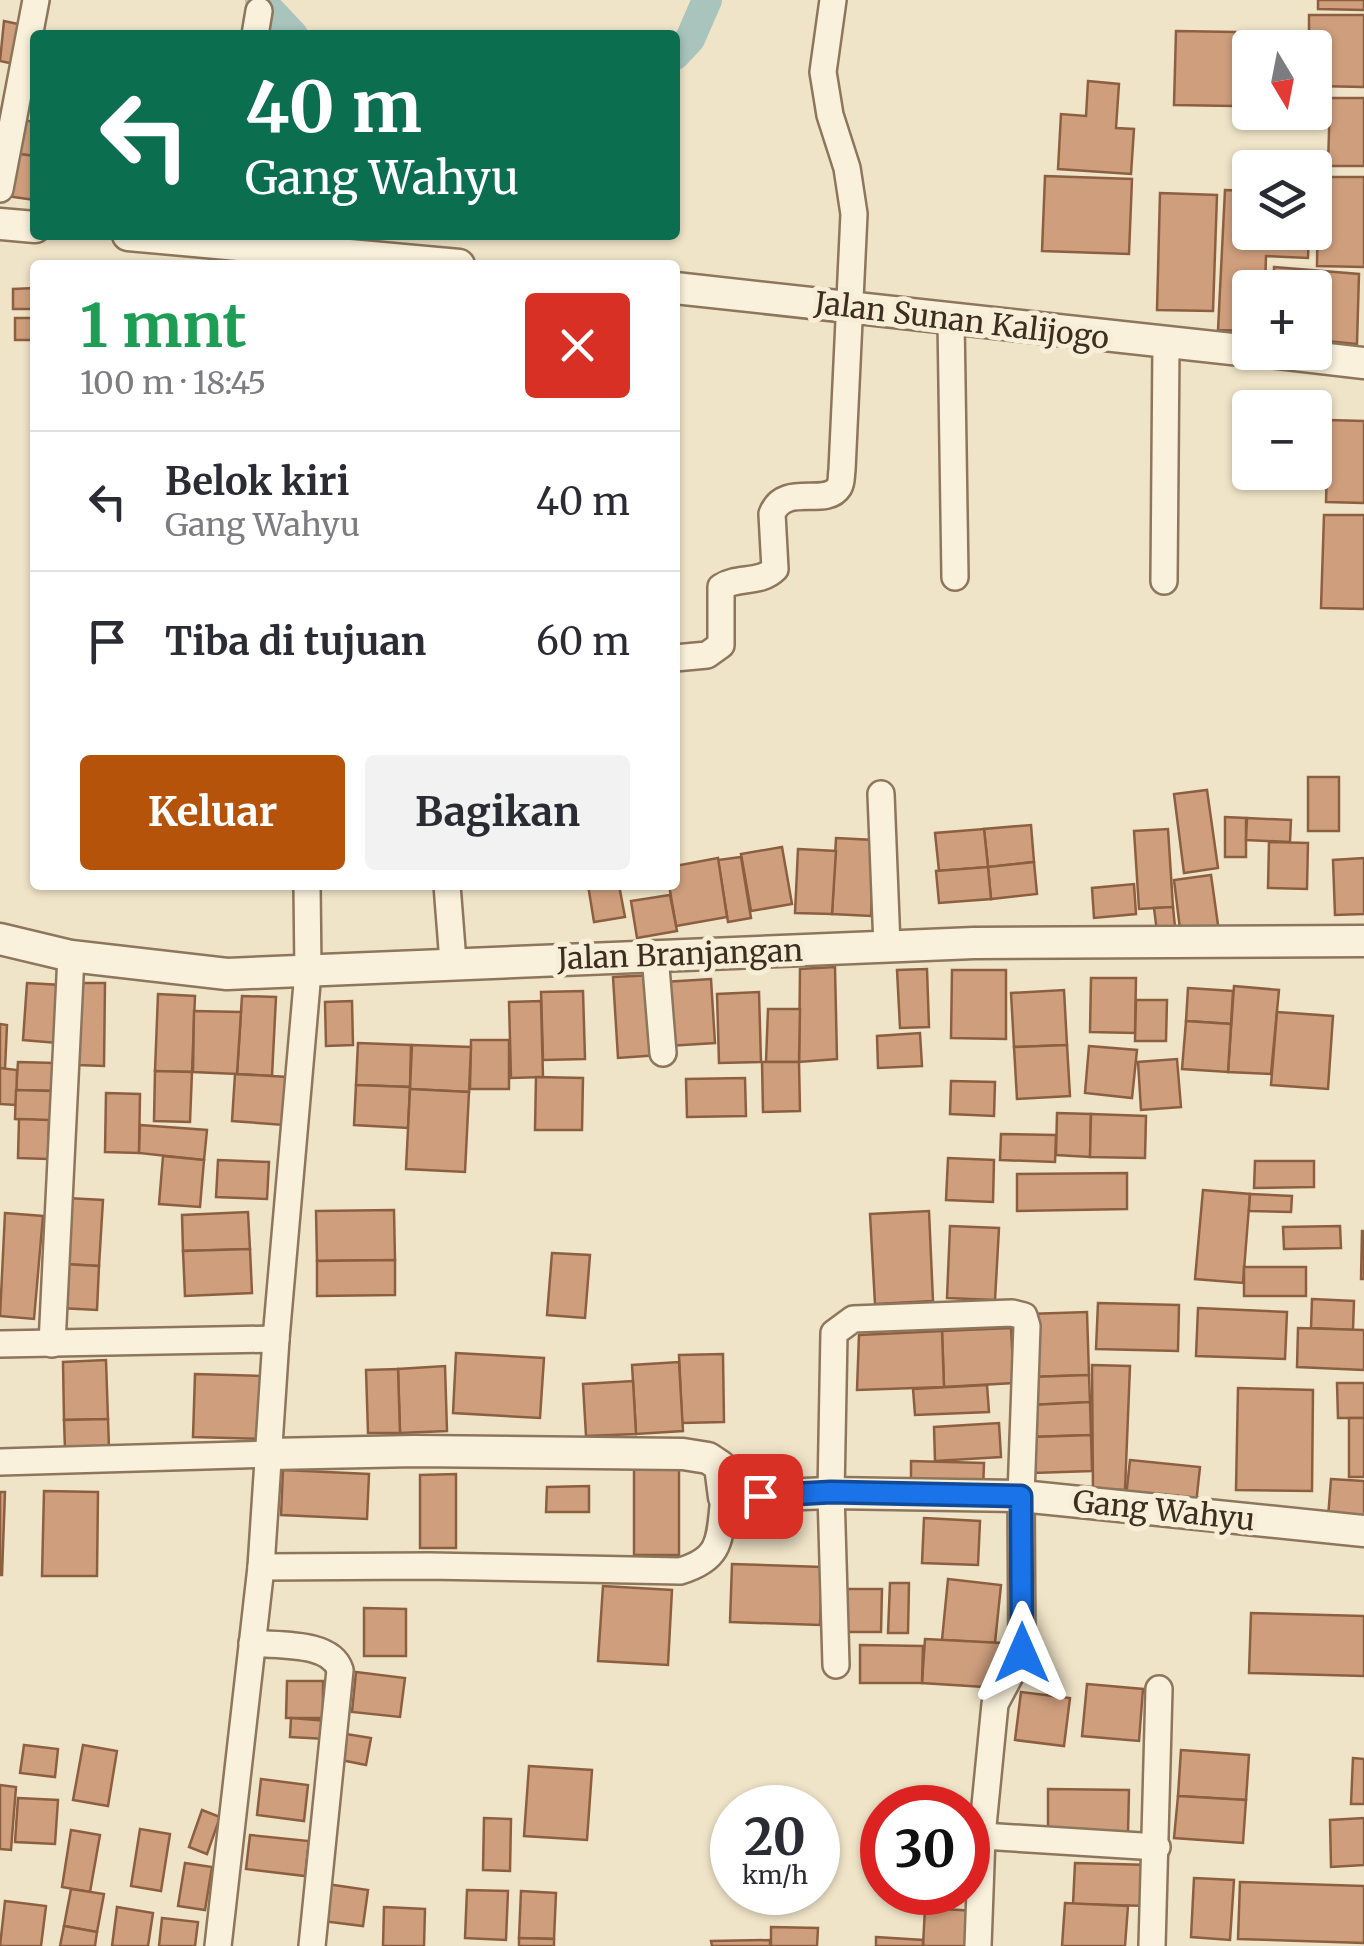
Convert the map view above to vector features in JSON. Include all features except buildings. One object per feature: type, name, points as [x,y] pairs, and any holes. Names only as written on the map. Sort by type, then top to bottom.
[{"type":"street","points":[[30,30],[36,0]]},
{"type":"street","points":[[680,658],[707,655],[721,644],[721,587],[762,578],[775,569],[775,506],[785,498],[832,492],[839,487],[854,214],[847,168],[830,115],[824,72],[833,0]]},
{"type":"street","points":[[0,189],[30,32]]},
{"type":"street","points":[[0,224],[30,227]]},
{"type":"street","points":[[227,240],[380,260]]},
{"type":"street","name":"Jalan Sunan Kalijogo","points":[[680,289],[1232,350]]},
{"type":"street","points":[[951,320],[956,576]]},
{"type":"street","points":[[1164,582],[1166,344]]},
{"type":"street","points":[[1332,359],[1364,363]]},
{"type":"street","points":[[881,794],[887,946]]},
{"type":"street","points":[[218,1946],[261,1568],[276,1339],[308,972],[307,890]]},
{"type":"street","points":[[447,890],[453,962]]},
{"type":"street","name":"Jalan Branjangan","points":[[0,938],[71,956],[227,974],[887,946],[1364,942]]},
{"type":"street","points":[[655,955],[663,1053]]},
{"type":"street","points":[[52,1344],[71,956]]},
{"type":"street","points":[[836,1666],[831,1492],[834,1333],[853,1319],[1012,1312],[1024,1316],[1027,1326],[1021,1496],[1022,1653],[995,1704],[987,1785]]},
{"type":"street","points":[[0,1344],[276,1339]]},
{"type":"street","points":[[0,1462],[415,1451],[683,1454],[708,1458],[720,1466],[724,1497],[718,1548],[704,1564],[680,1572],[429,1566],[261,1568]]},
{"type":"street","name":"Gang Wahyu","points":[[724,1497],[831,1492],[1021,1496],[1364,1531]]},
{"type":"street","points":[[252,1643],[316,1650],[332,1656],[340,1670],[312,1946]]},
{"type":"street","points":[[1152,1946],[1159,1689]]},
{"type":"street","points":[[990,1836],[1157,1846]]},
{"type":"street","points":[[978,1946],[979,1915]]},
{"type":"waterway","points":[[260,0],[288,30]]},
{"type":"waterway","points":[[680,50],[690,39],[707,0]]},
{"type":"route","points":[[760,1496],[831,1492],[1021,1496],[1022,1653]]}]
